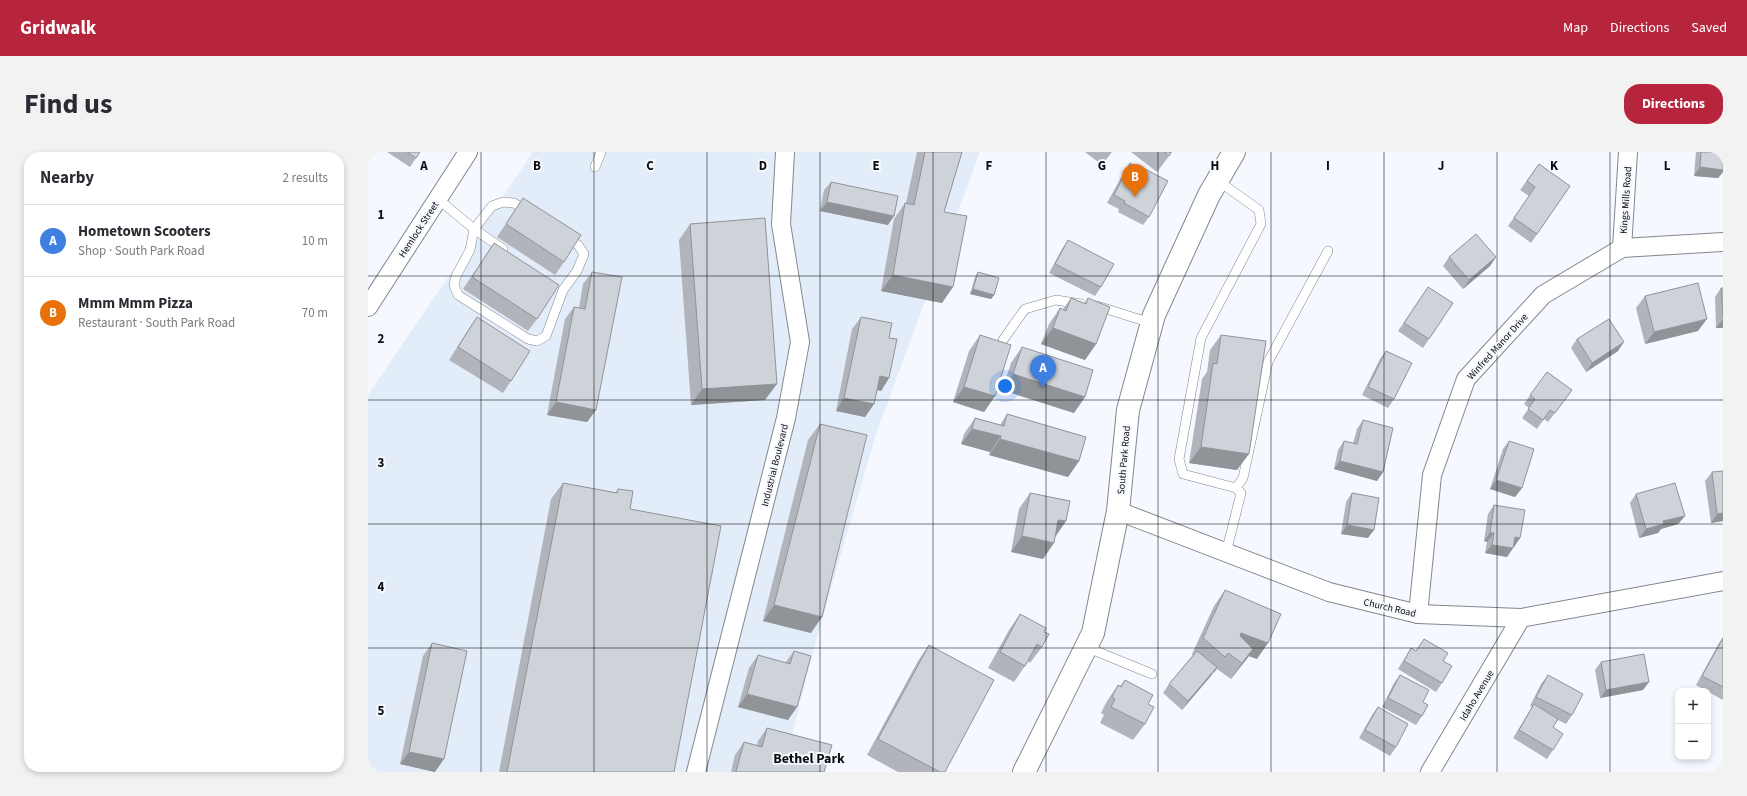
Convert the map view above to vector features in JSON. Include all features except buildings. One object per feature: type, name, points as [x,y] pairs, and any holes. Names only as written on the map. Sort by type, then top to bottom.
[{"type":"main road","name":"South Park Road","points":[[1024,772],[1093,633],[1118,511],[1128,410],[1151,323],[1206,202],[1234,152]]},
{"type":"street","name":"Hemlock Street","points":[[368,306],[468,152]]},
{"type":"street","name":"Industrial Boulevard","points":[[696,772],[786,418],[800,342],[781,224],[785,152]]},
{"type":"street","name":"Kings Mills Road","points":[[1622,248],[1628,152]]},
{"type":"street","name":"Winfred Manor Drive","points":[[1418,614],[1432,474],[1466,379],[1543,295],[1622,248],[1723,242]]},
{"type":"street","name":"Church Road","points":[[1118,511],[1329,592],[1418,614],[1521,618],[1723,581]]},
{"type":"street","name":"Idaho Avenue","points":[[1430,772],[1521,618]]},
{"type":"lane","points":[[595,167],[601,152]]},
{"type":"lane","points":[[1217,180],[1259,210],[1261,224],[1201,338],[1179,459],[1183,474],[1236,488],[1241,494],[1226,552]]},
{"type":"lane","points":[[438,199],[474,229],[512,255]]},
{"type":"lane","points":[[502,202],[514,203],[578,245],[584,254],[577,271],[560,288],[546,336],[537,341],[528,339],[458,294],[454,285],[456,276],[470,250],[474,229],[492,206],[502,202]]},
{"type":"lane","points":[[1236,488],[1243,478],[1268,362],[1328,250]]},
{"type":"lane","points":[[1003,340],[1025,309],[1056,300],[1097,306],[1151,323]]},
{"type":"lane","points":[[1086,647],[1152,674]]},
{"type":"shaded area","points":[[533,152],[980,152],[876,434],[812,655],[783,772],[368,772],[368,395]]},
{"type":"place","name":"Mmm Mmm Pizza","points":[[1135,197]]},
{"type":"place","name":"Hometown Scooters","points":[[1043,388]]},
{"type":"district","name":"Bethel Park","points":[[809,758]]}]
